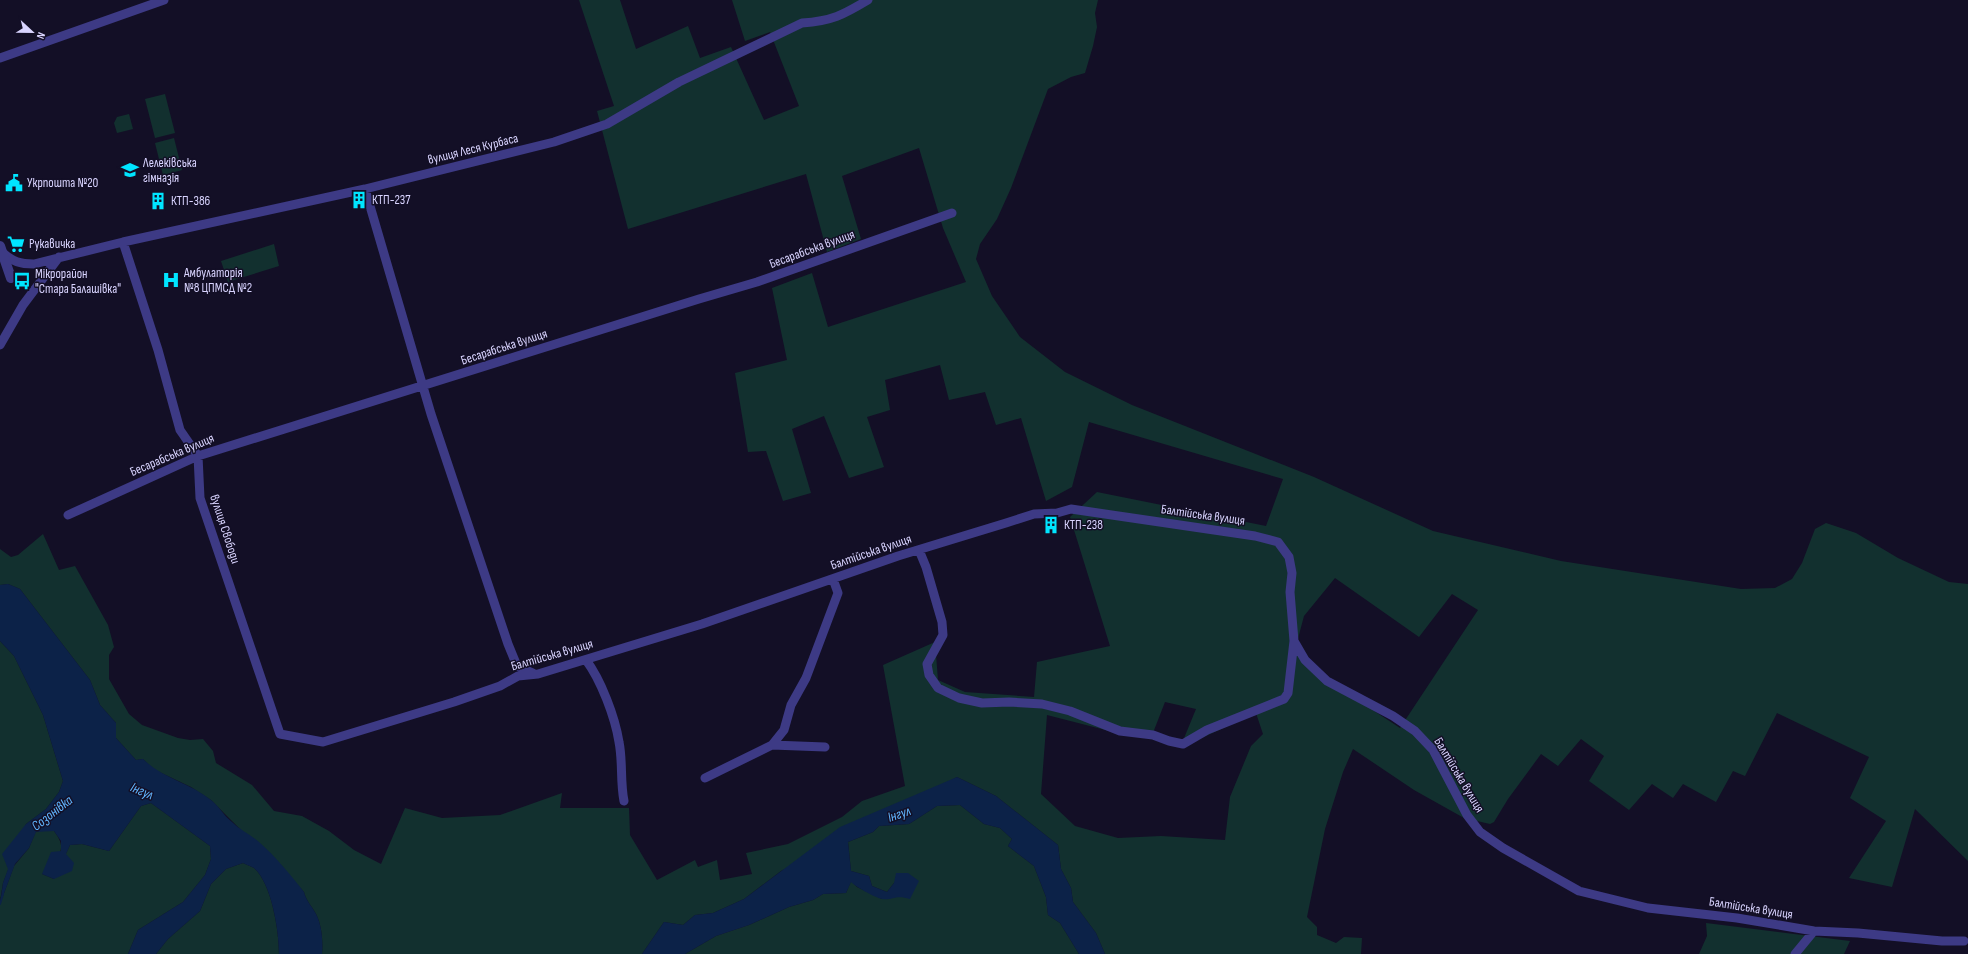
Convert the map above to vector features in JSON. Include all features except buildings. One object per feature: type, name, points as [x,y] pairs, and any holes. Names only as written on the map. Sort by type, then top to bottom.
[{"type":"street","points":[[0,58],[164,0]]},
{"type":"street","name":"вулиця Леся Курбаса","points":[[1,249],[10,260],[20,264],[34,264],[123,242],[365,189],[554,142],[607,124],[679,82],[802,23],[824,22],[845,14],[868,0]]},
{"type":"street","points":[[365,189],[468,528],[508,644],[517,666],[528,672],[538,674]]},
{"type":"street","name":"Бесарабська вулиця","points":[[68,515],[198,456],[757,282],[952,213]]},
{"type":"street","points":[[123,242],[158,350],[180,430],[198,456]]},
{"type":"street","points":[[1,249],[11,278]]},
{"type":"street","points":[[0,345],[23,305],[59,257]]},
{"type":"street","name":"вулиця Свободи","points":[[198,456],[200,498],[280,734]]},
{"type":"street","name":"Балтійська вулиця","points":[[280,734],[323,742],[454,702],[500,686],[518,676],[538,674],[702,624],[918,550],[1034,514],[1071,509],[1255,536],[1278,542],[1289,557],[1292,573],[1290,592],[1294,642],[1305,660],[1327,681],[1388,713],[1415,731],[1433,750],[1467,815],[1480,832],[1503,848],[1579,891],[1648,908],[1738,918],[1814,931],[1858,933],[1964,942]]},
{"type":"street","points":[[918,550],[926,567],[942,622],[943,635],[927,664],[929,675],[938,688],[958,698],[982,703],[1009,702],[1042,704],[1070,711],[1120,731],[1153,735],[1183,744],[1207,730],[1284,699],[1288,693],[1294,642]]},
{"type":"street","points":[[705,778],[772,745],[784,730],[791,705],[806,678],[838,593],[832,579]]},
{"type":"street","points":[[586,660],[596,672],[603,688],[619,742],[622,772],[621,786],[624,801]]},
{"type":"street","points":[[772,745],[825,747]]},
{"type":"street","points":[[1795,954],[1814,931]]},
{"type":"green space","points":[[579,0],[620,0],[636,49],[688,26],[700,58],[731,47],[764,120],[799,106],[770,32],[745,41],[732,0],[1098,0],[1095,13],[1097,27],[1085,73],[1071,77],[1048,89],[1011,188],[997,219],[980,244],[976,259],[992,296],[1020,337],[1065,372],[1132,405],[1314,477],[1433,531],[1561,561],[1741,589],[1775,588],[1792,579],[1802,563],[1815,529],[1826,523],[1856,533],[1898,558],[1949,582],[1968,584],[1968,861],[1915,809],[1892,887],[1849,878],[1886,821],[1850,798],[1869,757],[1777,713],[1745,776],[1733,771],[1716,802],[1683,784],[1673,798],[1652,784],[1629,810],[1589,781],[1604,756],[1581,739],[1558,766],[1541,754],[1508,799],[1494,822],[1490,824],[1464,818],[1414,790],[1353,749],[1343,772],[1325,829],[1307,917],[1317,927],[1317,935],[1336,943],[1344,937],[1362,938],[1361,954],[1105,954],[1096,933],[1073,902],[1071,888],[1061,869],[1058,845],[996,796],[957,777],[781,871],[744,899],[713,913],[695,915],[683,925],[664,922],[642,954],[322,954],[320,923],[304,892],[257,841],[244,833],[211,800],[191,787],[153,769],[143,759],[136,760],[116,738],[116,723],[100,705],[90,680],[20,589],[8,584],[0,585],[0,549],[11,557],[18,555],[43,534],[59,570],[75,566],[108,625],[114,647],[109,655],[109,679],[129,714],[142,725],[178,738],[190,740],[203,739],[213,751],[216,763],[252,785],[274,811],[302,816],[329,831],[354,850],[381,864],[405,808],[442,818],[500,815],[562,793],[560,808],[629,808],[630,835],[657,880],[695,860],[698,867],[717,860],[720,880],[752,874],[746,853],[788,844],[842,817],[862,801],[905,786],[883,665],[935,642],[938,680],[965,692],[1034,697],[1037,662],[1110,646],[1070,517],[1097,492],[1266,526],[1283,479],[1089,422],[1072,487],[1046,501],[1021,418],[996,425],[985,392],[949,400],[940,365],[885,380],[890,410],[867,417],[884,467],[849,478],[824,416],[792,429],[811,493],[783,501],[766,451],[748,452],[735,373],[787,360],[772,288],[812,273],[828,327],[966,282],[943,228],[919,148],[842,176],[861,239],[827,252],[806,174],[628,229],[597,111],[614,106]],"holes":[[[1335,578],[1419,637],[1452,594],[1478,610],[1400,728],[1306,666],[1295,650],[1304,616]],[[1165,702],[1196,709],[1180,748],[1256,713],[1263,734],[1251,746],[1230,797],[1225,840],[1161,836],[1118,838],[1075,826],[1041,794],[1047,715],[1121,734],[1151,738]]]},
{"type":"green space","points":[[165,94],[175,133],[155,138],[145,99]]},
{"type":"green space","points":[[129,114],[133,129],[117,133],[114,123],[117,117]]},
{"type":"green space","points":[[174,138],[182,170],[163,175],[155,143]]},
{"type":"green space","points":[[274,244],[279,266],[228,282],[221,261]]},
{"type":"green space","points":[[0,641],[14,656],[43,715],[63,781],[59,792],[46,809],[26,824],[3,883],[0,901]]},
{"type":"green space","points":[[151,803],[210,846],[211,859],[205,875],[183,902],[138,930],[128,954],[0,954],[0,904],[14,866],[29,848],[36,831],[54,831],[59,838],[61,849],[59,854],[42,874],[54,879],[70,845],[82,844],[109,851],[141,806]]},
{"type":"green space","points":[[960,805],[984,824],[1000,828],[1012,839],[1008,846],[1034,866],[1046,897],[1048,915],[1060,923],[1079,954],[685,954],[716,936],[749,925],[789,907],[813,900],[823,894],[846,893],[851,881],[857,887],[882,899],[900,896],[894,883],[887,892],[872,886],[869,876],[851,871],[848,842],[873,832],[879,826],[909,824],[937,806]]},
{"type":"green space","points":[[243,863],[254,868],[266,885],[276,921],[279,954],[156,954],[168,939],[200,911],[211,884],[226,869]]},
{"type":"green space","points":[[1706,923],[1850,941],[1844,954],[1699,954],[1707,936]]},
{"type":"water","name":"Інгул","points":[[8,584],[20,589],[90,680],[100,705],[116,723],[116,738],[136,760],[143,759],[167,776],[203,794],[217,805],[226,817],[235,825],[256,839],[288,872],[304,892],[320,923],[322,934],[322,954],[279,954],[276,921],[266,885],[254,868],[243,863],[226,869],[211,884],[200,911],[168,939],[156,954],[128,954],[138,930],[183,902],[205,875],[211,859],[210,846],[151,803],[141,806],[109,851],[82,844],[70,845],[66,854],[74,863],[72,871],[54,879],[42,874],[51,852],[61,851],[61,841],[54,831],[36,832],[29,848],[15,864],[0,904],[3,883],[8,869],[2,854],[26,824],[46,809],[59,792],[63,781],[43,715],[14,656],[0,641],[0,585]]},
{"type":"water","name":"Інгул","points":[[957,777],[996,796],[1058,845],[1061,869],[1071,888],[1073,902],[1096,933],[1105,954],[1079,954],[1060,923],[1048,915],[1046,897],[1034,866],[1008,846],[1012,839],[1000,828],[984,824],[960,805],[937,806],[909,824],[879,826],[873,832],[848,842],[851,871],[869,876],[872,886],[887,892],[894,883],[896,873],[908,873],[919,881],[910,899],[897,897],[882,899],[865,892],[851,882],[846,893],[823,894],[813,900],[789,907],[749,925],[716,936],[685,954],[642,954],[664,922],[683,925],[695,915],[713,913],[744,899],[840,827]]},
{"type":"waterway","name":"Созонівка","points":[[0,904],[3,894]]},
{"type":"place","name":"Лелеківська гімназія","points":[[130,170]]},
{"type":"place","name":"Укрпошта №20","points":[[14,183]]},
{"type":"place","name":"КТП-237","points":[[359,200]]},
{"type":"place","name":"КТП-386","points":[[158,201]]},
{"type":"place","name":"Рукавичка","points":[[16,244]]},
{"type":"place","name":"Амбулаторія №8 ЦПМСД №2","points":[[171,280]]},
{"type":"place","name":"Мікрорайон \"Стара Балашівка\"","points":[[22,281]]},
{"type":"place","name":"КТП-238","points":[[1051,525]]}]
